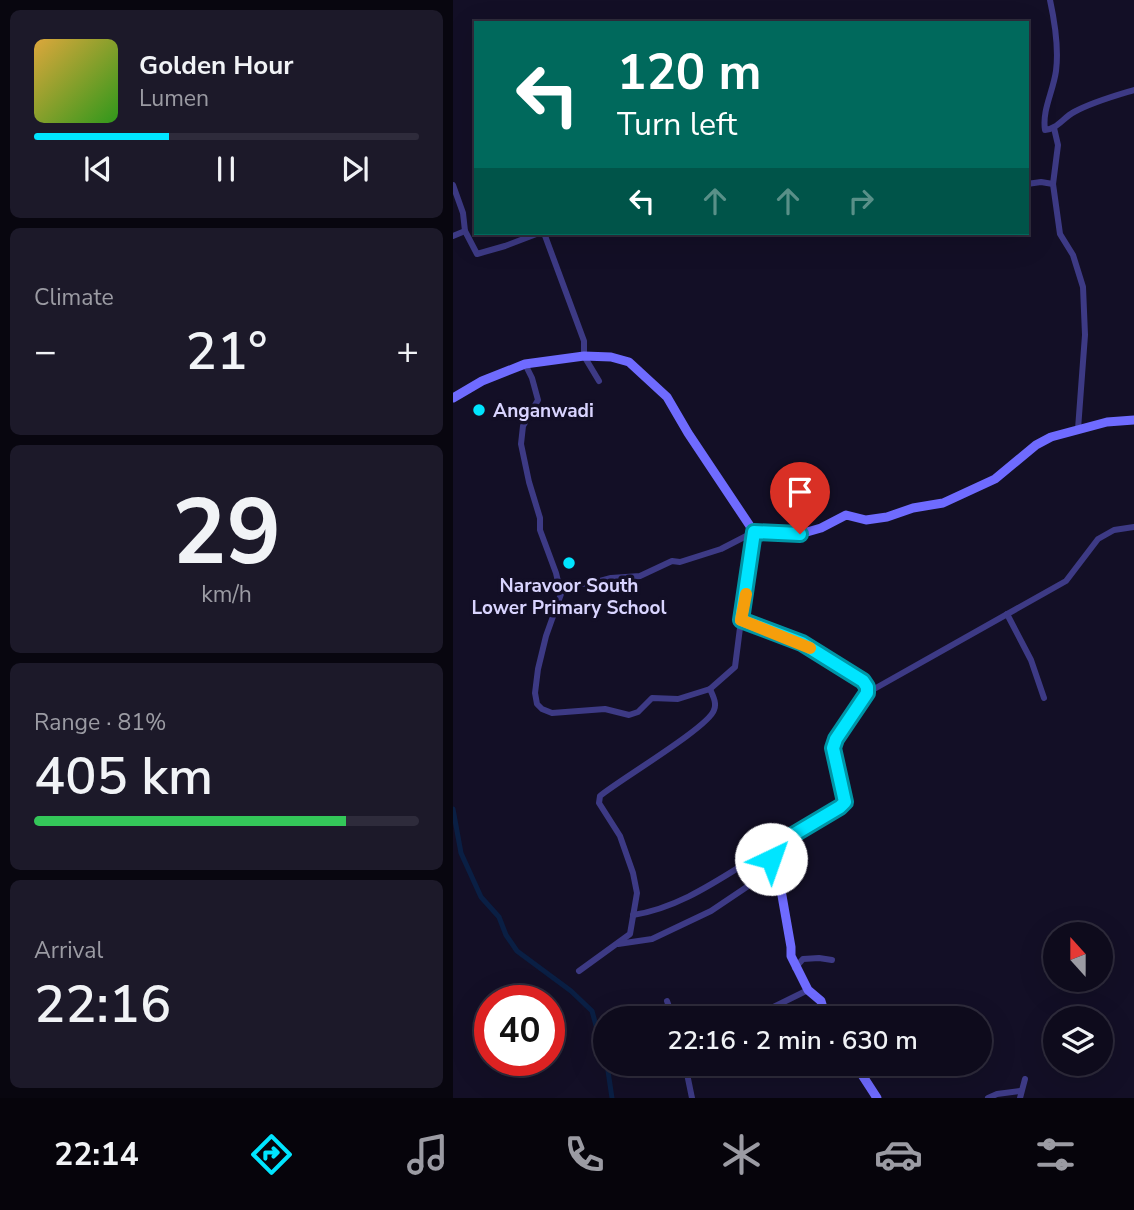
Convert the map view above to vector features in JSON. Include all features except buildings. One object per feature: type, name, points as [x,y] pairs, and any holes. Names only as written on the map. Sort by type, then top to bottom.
[{"type":"street","points":[[1050,0],[1057,40],[1056,70],[1047,100],[1045,130],[1054,128],[1071,113],[1082,108],[1134,90]]},
{"type":"street","points":[[1054,128],[1058,145],[1053,184],[1060,234],[1073,255],[1083,287],[1085,335],[1078,429]]},
{"type":"street","points":[[1029,184],[1053,184]]},
{"type":"street","points":[[453,185],[463,213],[465,231],[477,254],[536,235]]},
{"type":"street","points":[[453,236],[465,231]]},
{"type":"street","points":[[543,235],[584,341],[584,356],[599,381]]},
{"type":"street","points":[[453,398],[482,381],[525,364],[584,356],[611,357],[629,362],[667,397],[754,532],[735,667],[710,689],[678,699],[652,698],[638,712],[629,715],[605,709],[552,713],[536,704],[535,683],[546,636],[561,594],[540,530],[540,518],[521,444],[522,426],[538,400],[525,364]]},
{"type":"street","points":[[559,584],[589,584],[611,578],[640,576],[672,561],[680,562],[721,549],[754,532],[800,534],[821,528],[846,515],[866,520],[943,503],[995,479],[1036,445],[1051,437],[1107,422],[1134,420]]},
{"type":"street","points":[[633,915],[646,913],[714,884],[840,807],[845,802],[833,748],[836,739],[867,693],[1066,581],[1098,539],[1114,530],[1134,527]]},
{"type":"street","points":[[1007,614],[1031,660],[1044,698]]},
{"type":"street","points":[[741,620],[802,643],[863,681],[867,693]]},
{"type":"street","points":[[579,971],[630,934],[637,893],[620,836],[599,803],[599,796],[693,732],[713,714],[714,701],[710,689]]},
{"type":"street","points":[[771,848],[769,853],[781,890],[791,956],[808,990],[821,1001],[822,1006]]},
{"type":"street","points":[[615,945],[651,939],[711,911],[775,868]]},
{"type":"street","points":[[795,968],[803,959],[832,960]]},
{"type":"street","points":[[775,1006],[808,990]]},
{"type":"street","points":[[667,1001],[669,1006]]},
{"type":"street","points":[[687,1076],[692,1098]]},
{"type":"street","points":[[863,1076],[877,1098]]},
{"type":"street","points":[[988,1098],[997,1094],[1020,1095],[1025,1079]]},
{"type":"waterway","points":[[453,809],[461,853],[481,897],[499,917],[506,935],[517,951],[571,991],[593,1015]]},
{"type":"waterway","points":[[609,1076],[612,1098]]},
{"type":"slow traffic","points":[[746,594],[741,620],[810,648]]},
{"type":"place","name":"Anganwadi","points":[[479,410]]},
{"type":"place","name":"Naravoor South Lower Primary School","points":[[569,563]]},
{"type":"route","points":[[771,859],[771,848],[845,802],[833,748],[836,739],[867,693],[863,681],[802,643],[741,620],[754,532],[800,534]]}]
